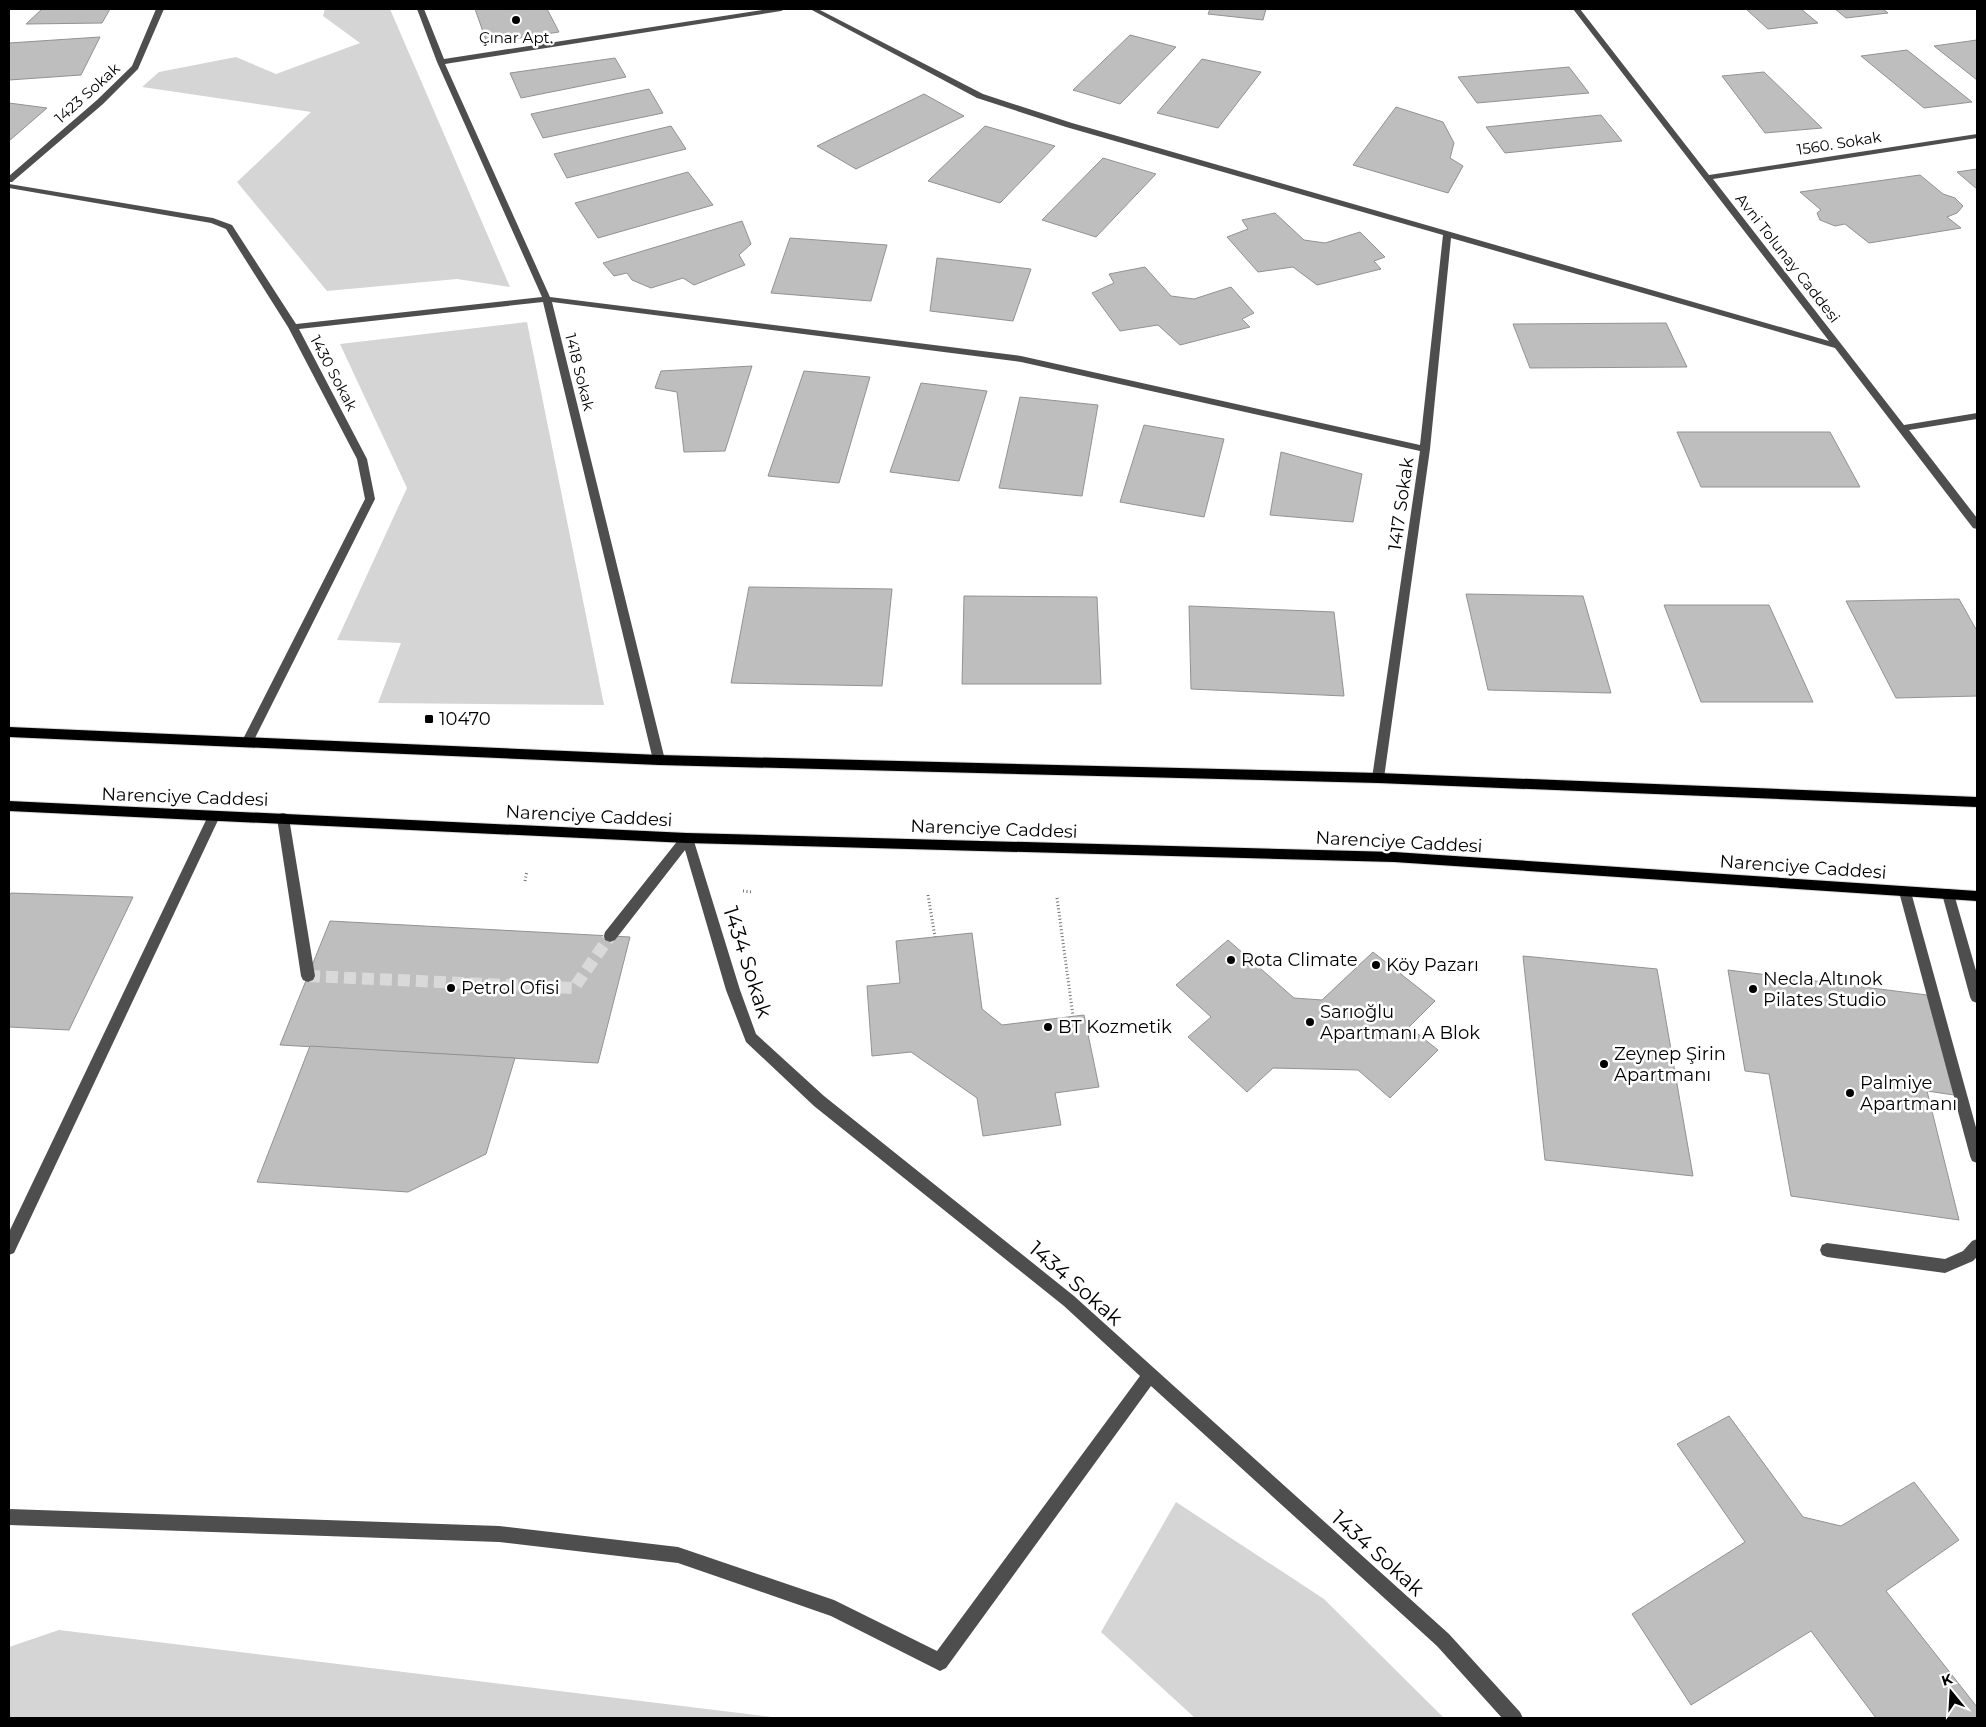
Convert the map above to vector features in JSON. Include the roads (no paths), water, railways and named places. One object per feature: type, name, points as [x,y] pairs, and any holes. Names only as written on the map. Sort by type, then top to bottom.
[{"type":"main road","points":[[9,732],[659,760],[1378,778],[1977,802]]},
{"type":"main road","name":"Narenciye Caddesi","points":[[9,806],[687,838],[1394,857],[1977,896]]},
{"type":"street","name":"1423 Sokak","points":[[9,180],[100,102],[135,67],[160,9]]},
{"type":"street","name":"1418 Sokak","points":[[420,9],[441,62],[546,300],[659,760]]},
{"type":"street","points":[[441,62],[781,9]]},
{"type":"street","points":[[813,9],[980,96],[1069,125],[1837,346]]},
{"type":"street","name":"Avni Tolunay Caddesi","points":[[1576,9],[1977,525]]},
{"type":"street","name":"1560. Sokak","points":[[1706,178],[1977,136]]},
{"type":"street","name":"1430 Sokak","points":[[9,186],[213,221],[229,227],[293,327],[362,459],[370,498],[247,743]]},
{"type":"street","name":"1417 Sokak","points":[[1378,778],[1425,449],[1447,234]]},
{"type":"street","points":[[293,327],[546,300],[1022,359],[1425,449]]},
{"type":"street","points":[[1903,428],[1977,416]]},
{"type":"street","points":[[9,1248],[214,816]]},
{"type":"street","points":[[283,818],[308,976]]},
{"type":"street","points":[[610,936],[687,838]]},
{"type":"street","name":"1434 Sokak","points":[[687,838],[733,990],[751,1038],[819,1100],[1069,1301],[1443,1640],[1514,1718]]},
{"type":"street","points":[[1905,892],[1977,1156]]},
{"type":"street","points":[[1948,894],[1977,997]]},
{"type":"street","points":[[1827,1250],[1945,1266],[1968,1256],[1977,1246]]},
{"type":"street","points":[[9,1517],[499,1534],[678,1555],[834,1610],[940,1662],[1150,1375]]},
{"type":"tunnel","points":[[308,976],[574,988],[610,936]]},
{"type":"place","name":"Çınar Apt.","points":[[516,20]]},
{"type":"place","name":"10470","points":[[429,719]]},
{"type":"place","name":"Rota Climate","points":[[1231,960]]},
{"type":"place","name":"Köy Pazarı","points":[[1376,965]]},
{"type":"place","name":"Petrol Ofisi","points":[[451,988]]},
{"type":"place","name":"Necla Altınok Pilates Studio","points":[[1753,989]]},
{"type":"place","name":"Sarıoğlu Apartmanı A Blok","points":[[1310,1022]]},
{"type":"place","name":"BT Kozmetik","points":[[1048,1027]]},
{"type":"place","name":"Zeynep Şirin Apartmanı","points":[[1604,1064]]},
{"type":"place","name":"Palmiye Apartmanı","points":[[1850,1093]]}]
